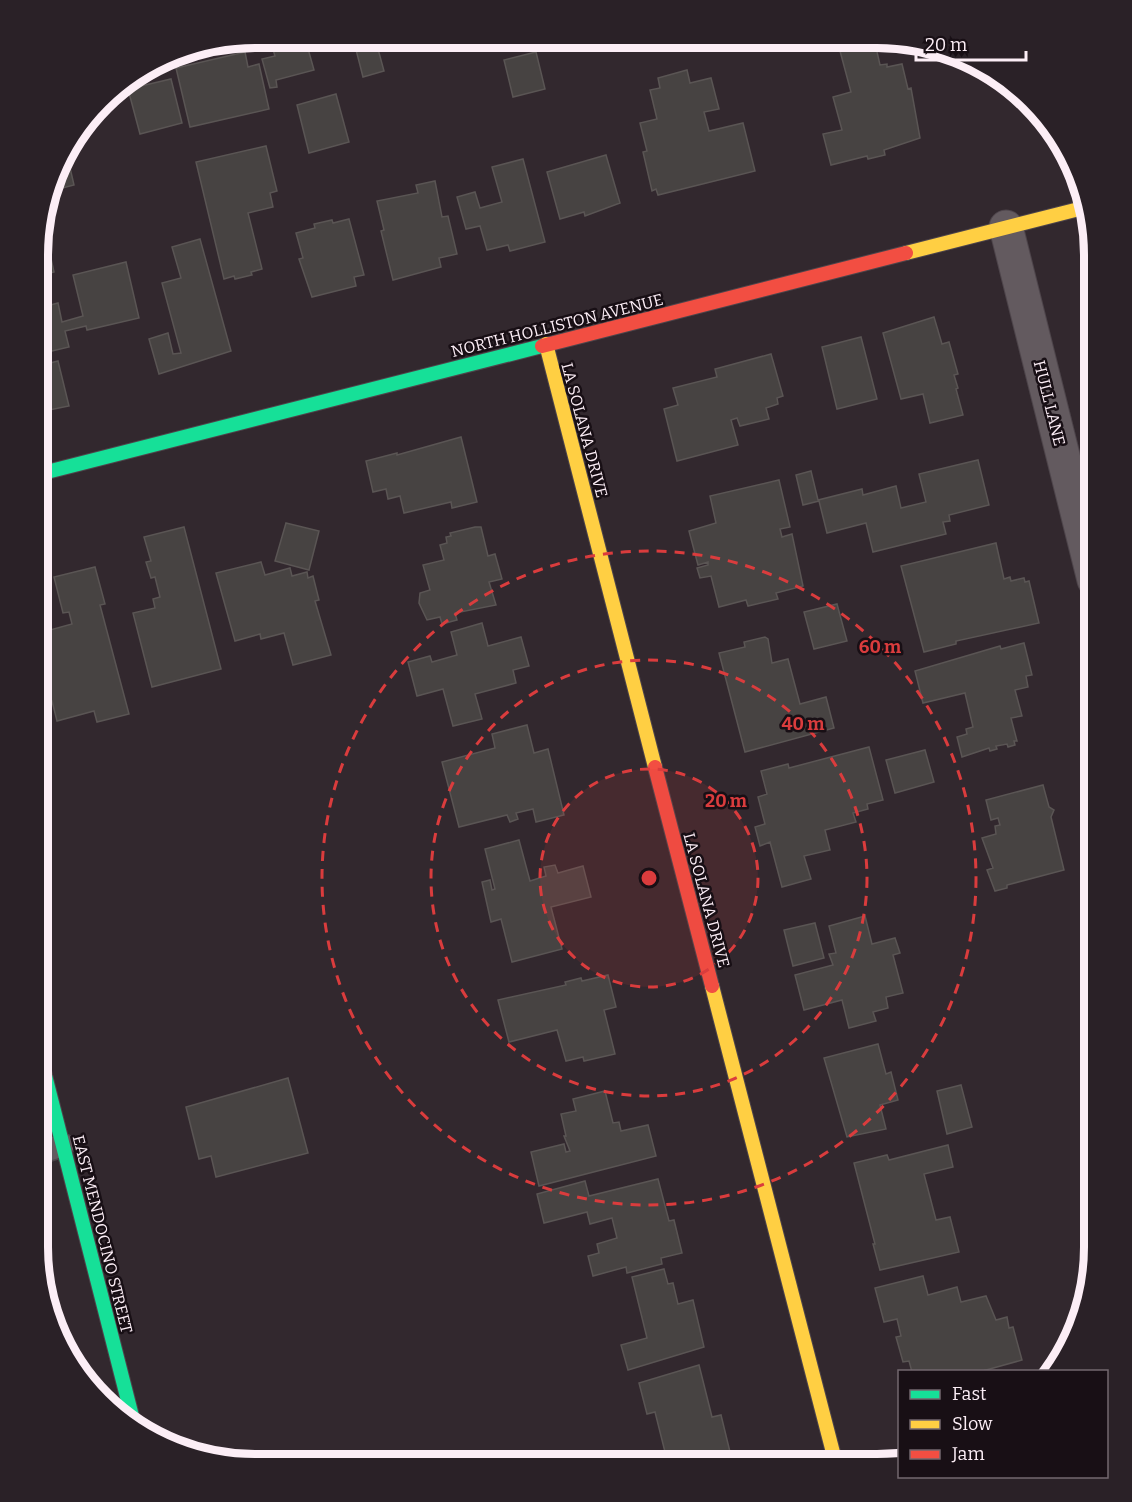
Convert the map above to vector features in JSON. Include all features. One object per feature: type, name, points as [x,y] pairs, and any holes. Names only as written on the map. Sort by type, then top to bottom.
[{"type":"street","name":"NORTH HOLLISTON AVENUE","points":[[48,472],[1078,209]]},
{"type":"street","name":"HULL LANE","points":[[1006,227],[1084,540]]},
{"type":"street","name":"LA SOLANA DRIVE","points":[[546,344],[833,1454]]},
{"type":"street","name":"EAST MENDOCINO STREET","points":[[48,1087],[131,1412]]},
{"type":"lane","points":[[48,1150],[63,1145]]},
{"type":"building","points":[[273,48],[308,48],[314,70],[276,80],[277,87],[270,88],[262,59],[275,56]]},
{"type":"building","points":[[356,48],[378,48],[384,71],[363,77]]},
{"type":"building","points":[[853,48],[876,48],[880,65],[887,64],[887,67],[902,64],[908,89],[911,88],[920,138],[884,150],[885,155],[868,159],[867,156],[831,165],[823,134],[842,130],[833,97],[851,92],[840,51]]},
{"type":"building","points":[[245,52],[248,67],[259,64],[269,109],[190,127],[176,68]]},
{"type":"building","points":[[536,52],[545,89],[513,97],[504,60]]},
{"type":"building","points":[[687,70],[690,83],[711,78],[719,109],[704,112],[709,131],[743,123],[755,171],[658,195],[656,189],[652,191],[643,152],[647,151],[640,123],[657,119],[650,90],[660,88],[658,78]]},
{"type":"building","points":[[171,79],[182,123],[140,134],[129,92],[134,88]]},
{"type":"building","points":[[336,94],[349,142],[309,153],[297,105]]},
{"type":"building","points":[[266,146],[277,191],[270,193],[273,207],[248,213],[262,269],[251,272],[252,275],[224,279],[196,162]]},
{"type":"building","points":[[606,155],[620,203],[585,216],[584,212],[560,219],[547,172]]},
{"type":"building","points":[[523,159],[545,242],[510,251],[508,245],[487,250],[480,226],[466,229],[457,197],[475,192],[480,208],[502,202],[492,167]]},
{"type":"building","points":[[69,164],[74,185],[60,189]]},
{"type":"building","points":[[435,181],[442,217],[448,216],[457,254],[439,258],[441,267],[393,280],[381,231],[384,230],[377,201],[418,193],[416,185]]},
{"type":"building","points":[[349,219],[364,275],[354,277],[356,286],[312,297],[299,259],[303,258],[296,233],[315,228],[314,224]]},
{"type":"building","points":[[200,239],[231,351],[159,374],[149,339],[168,333],[173,354],[181,353],[162,283],[181,278],[172,247]]},
{"type":"building","points":[[49,248],[54,272],[48,274]]},
{"type":"building","points":[[126,262],[139,318],[87,330],[86,326],[65,331],[69,347],[48,352],[48,306],[58,303],[62,322],[83,316],[73,275]]},
{"type":"building","points":[[934,317],[942,344],[949,342],[958,374],[954,375],[963,415],[930,423],[923,394],[901,399],[883,333]]},
{"type":"building","points":[[861,337],[877,399],[837,409],[822,347]]},
{"type":"building","points":[[771,354],[783,396],[777,398],[778,404],[766,408],[769,419],[740,426],[737,418],[731,420],[738,445],[677,461],[664,409],[678,405],[673,388],[717,377],[715,369]]},
{"type":"building","points":[[58,361],[69,406],[48,410],[48,364]]},
{"type":"building","points":[[461,437],[477,502],[452,508],[451,502],[404,513],[400,496],[388,499],[386,489],[373,492],[366,461]]},
{"type":"building","points":[[978,460],[989,505],[949,515],[950,521],[943,522],[946,534],[873,552],[866,523],[827,533],[819,501],[803,505],[796,475],[811,471],[818,500],[862,489],[863,495],[896,486],[901,508],[926,502],[919,474]]},
{"type":"building","points":[[779,480],[790,527],[780,529],[782,537],[792,534],[803,586],[776,593],[778,599],[748,606],[746,600],[719,607],[711,576],[700,578],[697,568],[708,565],[708,562],[698,565],[689,531],[716,523],[710,496]]},
{"type":"building","points":[[286,523],[319,531],[309,570],[275,561]]},
{"type":"building","points":[[184,527],[221,669],[152,687],[133,613],[155,608],[153,599],[160,597],[155,577],[151,578],[146,562],[151,561],[144,537]]},
{"type":"building","points":[[481,527],[488,556],[495,554],[502,579],[489,582],[496,605],[455,613],[457,620],[442,624],[440,617],[427,620],[419,603],[420,593],[430,590],[423,565],[444,560],[440,545],[447,543],[446,537],[451,536],[450,533]]},
{"type":"building","points":[[996,543],[1004,579],[1010,577],[1011,581],[1024,578],[1025,582],[1029,581],[1039,623],[956,641],[956,644],[924,652],[901,566]]},
{"type":"building","points":[[261,562],[265,575],[290,568],[292,576],[307,572],[308,578],[313,576],[319,600],[315,601],[331,655],[293,665],[284,633],[261,639],[260,634],[235,641],[216,573]]},
{"type":"building","points":[[95,567],[105,604],[100,605],[129,714],[97,722],[94,711],[57,721],[52,701],[48,702],[48,631],[72,624],[69,612],[63,613],[54,577]]},
{"type":"building","points":[[837,604],[847,641],[814,649],[804,612]]},
{"type":"building","points":[[482,623],[488,646],[521,637],[529,666],[513,670],[516,683],[475,694],[482,719],[453,726],[443,689],[417,696],[408,662],[430,656],[432,662],[457,655],[451,632]]},
{"type":"building","points":[[765,637],[768,639],[772,663],[788,659],[800,704],[826,697],[834,728],[745,752],[719,653],[745,647],[744,642]]},
{"type":"building","points":[[1024,643],[1032,675],[1026,676],[1028,687],[1015,690],[1022,716],[1011,718],[1017,741],[1014,741],[1015,745],[996,746],[997,749],[990,751],[989,748],[962,757],[957,737],[967,734],[966,729],[973,727],[965,693],[923,703],[915,671],[1000,646],[1001,649]]},
{"type":"building","points":[[527,725],[534,753],[548,749],[564,815],[536,822],[533,809],[516,813],[518,819],[510,822],[507,815],[459,827],[442,762],[495,748],[492,734]]},
{"type":"building","points":[[869,747],[883,800],[867,804],[868,809],[853,813],[856,822],[825,830],[830,850],[804,856],[811,879],[782,887],[770,842],[760,846],[755,827],[765,824],[758,797],[767,794],[761,771],[788,764],[789,768]]},
{"type":"building","points":[[925,750],[934,782],[895,793],[886,760]]},
{"type":"building","points":[[1043,785],[1049,807],[1054,810],[1051,817],[1064,870],[1007,885],[1007,888],[995,891],[987,870],[993,868],[982,838],[996,834],[995,826],[1000,825],[998,818],[991,820],[986,800]]},
{"type":"building","points":[[519,840],[530,881],[546,876],[544,867],[555,865],[558,873],[583,866],[591,897],[551,907],[562,949],[512,962],[501,919],[491,922],[482,882],[490,880],[492,890],[495,889],[485,849]]},
{"type":"building","points":[[865,916],[872,944],[895,938],[900,953],[893,955],[903,993],[886,997],[888,1008],[873,1012],[876,1021],[849,1028],[842,1000],[804,1010],[795,975],[833,965],[829,954],[836,953],[829,926]]},
{"type":"building","points":[[815,923],[824,958],[793,966],[784,930]]},
{"type":"building","points":[[608,975],[616,1007],[604,1010],[615,1054],[584,1061],[583,1057],[566,1061],[557,1030],[509,1042],[498,1000],[566,985],[565,982],[581,978],[582,981]]},
{"type":"building","points":[[878,1044],[886,1074],[891,1072],[898,1100],[880,1105],[886,1129],[847,1137],[824,1058]]},
{"type":"building","points":[[288,1078],[308,1153],[216,1177],[211,1156],[199,1159],[186,1107]]},
{"type":"building","points":[[961,1085],[972,1127],[947,1134],[937,1091]]},
{"type":"building","points":[[605,1091],[613,1123],[619,1122],[621,1131],[648,1125],[656,1156],[539,1186],[531,1152],[564,1144],[566,1152],[570,1151],[564,1136],[566,1136],[561,1114],[576,1111],[573,1099]]},
{"type":"building","points":[[948,1145],[953,1167],[924,1174],[936,1220],[950,1217],[959,1252],[880,1270],[854,1163],[887,1155],[889,1160]]},
{"type":"building","points":[[658,1179],[669,1221],[674,1220],[682,1253],[661,1258],[662,1264],[627,1273],[626,1267],[593,1276],[588,1256],[599,1253],[597,1244],[617,1238],[612,1218],[590,1224],[587,1212],[544,1223],[537,1194],[585,1181],[589,1196]]},
{"type":"building","points":[[664,1269],[668,1284],[673,1283],[678,1304],[693,1300],[704,1347],[628,1370],[621,1345],[647,1338],[632,1277]]},
{"type":"building","points":[[923,1276],[928,1295],[957,1287],[961,1302],[986,1296],[996,1320],[1007,1317],[1009,1328],[1013,1327],[1022,1360],[986,1370],[911,1370],[909,1361],[903,1362],[896,1337],[901,1336],[897,1319],[884,1322],[875,1288]]},
{"type":"building","points":[[699,1365],[712,1417],[721,1415],[730,1452],[666,1454],[655,1412],[647,1414],[639,1383]]},
{"type":"traffic: fast","points":[[48,472],[542,346]]},
{"type":"traffic: fast","points":[[48,1087],[131,1412]]},
{"type":"traffic: slow","points":[[906,253],[1078,209]]},
{"type":"traffic: slow","points":[[546,344],[655,767]]},
{"type":"traffic: slow","points":[[712,986],[833,1454]]},
{"type":"traffic: jam","points":[[542,346],[906,253]]},
{"type":"traffic: jam","points":[[655,767],[712,986]]}]
